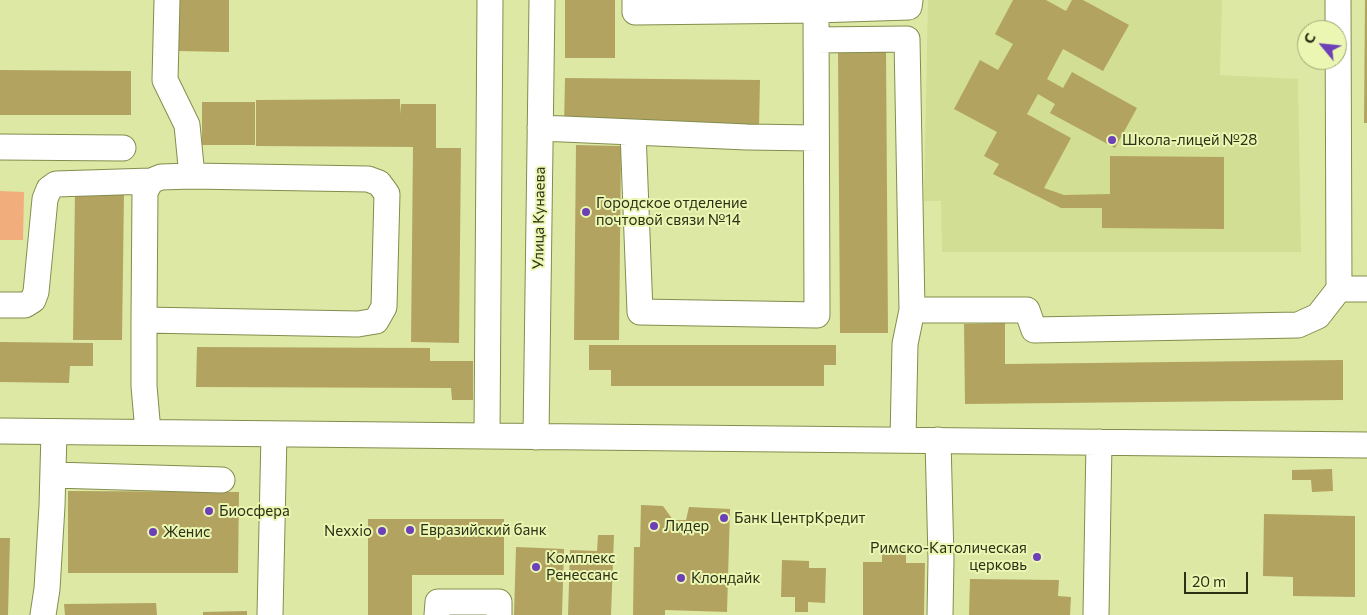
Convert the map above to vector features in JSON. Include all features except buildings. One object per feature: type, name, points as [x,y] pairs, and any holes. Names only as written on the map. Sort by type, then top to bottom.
[{"type":"street","points":[[167,0],[165,80],[187,125],[192,176]]},
{"type":"street","points":[[487,436],[490,0]]},
{"type":"street","name":"Улица Кунаева","points":[[536,436],[542,0]]},
{"type":"street","points":[[635,0],[635,12],[744,5],[816,10],[909,4],[907,39],[912,310],[905,344],[903,440]]},
{"type":"street","points":[[912,310],[1027,310],[1034,330],[1298,325],[1318,316],[1339,289],[1338,0]]},
{"type":"street","points":[[633,132],[640,312],[817,315],[816,10]]},
{"type":"street","points":[[816,40],[907,39]]},
{"type":"street","points":[[540,128],[816,138]]},
{"type":"street","points":[[0,147],[124,148]]},
{"type":"street","points":[[0,305],[25,305],[33,300],[36,292],[45,199],[49,189],[56,184],[151,181],[161,177],[192,176],[368,179],[379,183],[388,194],[384,307],[376,321],[358,324],[144,320]]},
{"type":"street","points":[[148,432],[144,386],[145,192],[151,181]]},
{"type":"street","points":[[1339,289],[1367,289]]},
{"type":"street","points":[[0,431],[1367,445]]},
{"type":"street","points":[[44,615],[54,475],[54,432]]},
{"type":"street","points":[[270,615],[274,434]]},
{"type":"street","points":[[938,440],[941,559],[940,615]]},
{"type":"street","points":[[1096,615],[1099,442]]},
{"type":"street","points":[[54,475],[222,480]]},
{"type":"street","points":[[437,615],[438,602],[499,602],[499,615]]},
{"type":"shaded area","name":"Школа-лицей №28","points":[[928,0],[1222,0],[1220,75],[1298,79],[1301,252],[942,252],[941,201],[924,201]]},
{"type":"shaded area","points":[[0,191],[24,192],[23,240],[0,240]]},
{"type":"place","name":"Школа-лицей №28","points":[[1112,140]]},
{"type":"place","name":"Городское отделение почтовой связи №14","points":[[586,212]]},
{"type":"place","name":"Биосфера","points":[[209,511]]},
{"type":"place","name":"Банк ЦентрКредит","points":[[724,518]]},
{"type":"place","name":"Лидер","points":[[654,526]]},
{"type":"place","name":"Евразийский банк","points":[[410,530]]},
{"type":"place","name":"Nexxio","points":[[382,531]]},
{"type":"place","name":"Женис","points":[[153,532]]},
{"type":"place","name":"Римско-Католическая церковь","points":[[1037,557]]},
{"type":"place","name":"Комплекс Ренессанс","points":[[536,567]]},
{"type":"place","name":"Клондайк","points":[[681,578]]}]
